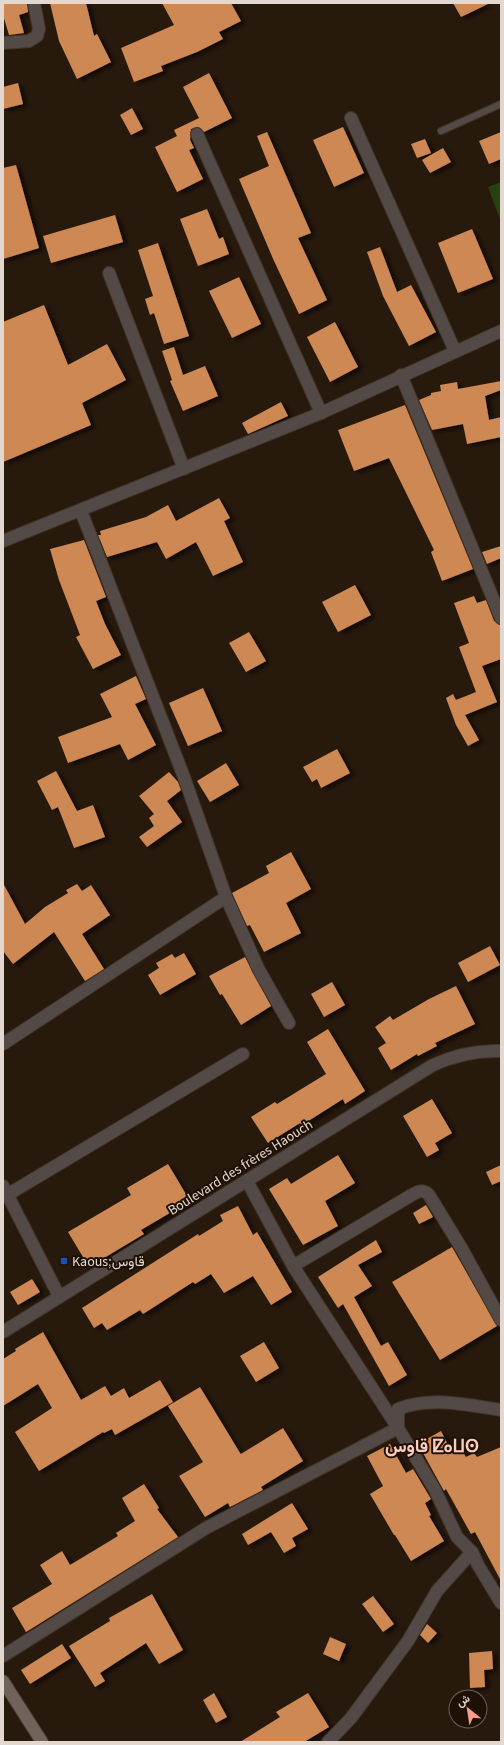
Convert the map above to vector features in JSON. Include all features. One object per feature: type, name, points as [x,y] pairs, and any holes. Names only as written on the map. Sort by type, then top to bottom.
[{"type":"main road","points":[[3,1681],[42,1742]]},
{"type":"street","points":[[3,43],[29,41],[37,36],[39,28],[34,3]]},
{"type":"street","points":[[351,118],[455,351]]},
{"type":"street","points":[[197,134],[321,413]]},
{"type":"street","points":[[109,273],[184,469]]},
{"type":"street","points":[[3,541],[81,511],[321,413],[401,375],[501,331]]},
{"type":"street","points":[[401,375],[501,618]]},
{"type":"street","points":[[81,511],[184,777],[226,897],[258,970],[289,1023]]},
{"type":"street","points":[[3,1044],[226,897]]},
{"type":"street","name":"Boulevard des frères Haouch","points":[[3,1332],[433,1065],[457,1056],[489,1050],[501,1051]]},
{"type":"street","points":[[59,1296],[5,1190],[244,1054]]},
{"type":"street","points":[[247,1181],[293,1266],[398,1428],[435,1490],[457,1537],[472,1552],[478,1565],[501,1603]]},
{"type":"street","points":[[293,1266],[410,1196],[420,1191],[424,1191],[429,1195],[462,1249],[501,1320]]},
{"type":"street","points":[[398,1428],[398,1409],[421,1402],[440,1401],[501,1410]]},
{"type":"street","points":[[3,1656],[206,1528],[398,1428]]},
{"type":"street","points":[[328,1742],[351,1718],[408,1641],[437,1592],[472,1552]]},
{"type":"lane","points":[[441,131],[501,104]]},
{"type":"green space","points":[[501,182],[501,222],[488,187]]},
{"type":"building","points":[[3,3],[27,3],[28,12],[19,15],[24,33],[9,35],[3,15]]},
{"type":"building","points":[[50,3],[86,3],[94,36],[97,34],[111,62],[77,79],[59,41]]},
{"type":"building","points":[[162,3],[231,3],[241,21],[219,32],[223,39],[197,52],[161,66],[163,71],[134,82],[121,48],[174,25]]},
{"type":"building","points":[[453,3],[490,3],[461,17]]},
{"type":"building","points":[[209,73],[232,118],[204,132],[198,127],[191,129],[190,140],[194,148],[189,150],[203,179],[177,192],[155,147],[177,136],[174,130],[199,118],[183,87]]},
{"type":"building","points":[[18,83],[23,104],[3,109],[3,87]]},
{"type":"building","points":[[132,108],[143,129],[131,135],[120,115]]},
{"type":"building","points":[[343,127],[364,173],[334,187],[313,140]]},
{"type":"building","points":[[267,132],[311,233],[298,238],[327,300],[299,314],[274,261],[239,179],[269,166],[257,136]]},
{"type":"building","points":[[501,132],[501,159],[489,164],[479,141]]},
{"type":"building","points":[[425,139],[431,153],[417,158],[411,144]]},
{"type":"building","points":[[443,148],[451,162],[430,173],[422,160]]},
{"type":"building","points":[[16,165],[39,248],[3,259],[3,168]]},
{"type":"building","points":[[207,209],[219,239],[223,237],[229,254],[198,266],[180,219]]},
{"type":"building","points":[[115,215],[123,242],[51,263],[43,236]]},
{"type":"building","points":[[472,229],[493,279],[458,293],[438,243]]},
{"type":"building","points":[[158,243],[189,336],[164,344],[154,313],[150,315],[145,299],[153,296],[138,250]]},
{"type":"building","points":[[380,247],[397,292],[411,285],[436,332],[409,346],[383,296],[367,252]]},
{"type":"building","points":[[239,277],[261,324],[232,338],[209,291]]},
{"type":"building","points":[[44,305],[68,365],[107,344],[126,380],[82,403],[91,425],[3,462],[3,322]]},
{"type":"building","points":[[335,322],[358,367],[330,382],[307,337]]},
{"type":"building","points":[[174,347],[183,375],[205,366],[218,396],[183,411],[170,381],[172,380],[162,351]]},
{"type":"building","points":[[501,381],[501,390],[485,396],[489,420],[501,417],[501,437],[467,444],[463,424],[432,430],[419,400],[431,395],[431,393],[441,391],[440,385],[457,382],[458,389]]},
{"type":"building","points":[[281,402],[288,416],[248,434],[242,423]]},
{"type":"building","points":[[405,405],[473,569],[442,581],[431,552],[434,550],[389,458],[354,471],[338,430]]},
{"type":"building","points":[[219,498],[230,518],[224,521],[243,562],[213,576],[196,542],[166,559],[157,542],[107,557],[98,535],[101,535],[100,531],[146,517],[168,505],[176,521]]},
{"type":"building","points":[[84,540],[106,597],[96,601],[105,624],[121,655],[93,669],[76,637],[80,635],[59,580],[50,549]]},
{"type":"building","points":[[501,546],[501,558],[487,564],[482,552]]},
{"type":"building","points":[[355,585],[371,615],[338,632],[322,602]]},
{"type":"building","points":[[474,596],[477,603],[486,600],[494,621],[501,625],[501,659],[482,666],[497,702],[465,715],[479,740],[468,746],[456,725],[446,698],[453,694],[456,700],[476,692],[459,647],[469,643],[454,603]]},
{"type":"building","points":[[249,632],[266,661],[246,672],[229,643]]},
{"type":"building","points":[[136,676],[146,699],[135,704],[156,745],[128,760],[120,744],[68,763],[58,737],[112,717],[100,694]]},
{"type":"building","points":[[203,688],[222,731],[188,746],[169,703]]},
{"type":"building","points":[[337,749],[350,773],[321,788],[317,779],[312,782],[303,767]]},
{"type":"building","points":[[226,763],[239,785],[210,802],[197,781]]},
{"type":"building","points":[[56,771],[77,811],[93,805],[105,837],[74,848],[58,807],[52,810],[37,781]]},
{"type":"building","points":[[169,772],[178,782],[181,790],[167,801],[182,822],[147,847],[139,837],[154,826],[149,818],[154,814],[139,796]]},
{"type":"building","points":[[291,852],[311,889],[286,903],[301,933],[264,952],[250,925],[247,926],[232,893],[269,873],[266,866]]},
{"type":"building","points":[[3,883],[25,924],[45,907],[68,893],[66,890],[77,884],[82,891],[91,885],[110,915],[82,934],[104,969],[85,981],[54,932],[13,964],[3,951]]},
{"type":"building","points":[[490,946],[500,965],[468,982],[458,963]]},
{"type":"building","points":[[184,953],[196,974],[160,995],[148,975],[159,968],[156,963],[172,954],[175,958]]},
{"type":"building","points":[[245,957],[271,1006],[241,1025],[209,976]]},
{"type":"building","points":[[332,982],[345,1005],[324,1017],[311,994]]},
{"type":"building","points":[[456,986],[475,1024],[435,1043],[437,1046],[418,1056],[417,1054],[391,1070],[378,1048],[386,1043],[375,1027],[390,1016],[393,1020],[429,999]]},
{"type":"building","points":[[328,1029],[365,1091],[345,1104],[343,1099],[302,1125],[300,1123],[268,1143],[251,1117],[275,1102],[277,1104],[326,1074],[307,1042]]},
{"type":"building","points":[[432,1099],[452,1133],[435,1143],[439,1150],[427,1157],[403,1116]]},
{"type":"building","points":[[338,1155],[355,1183],[325,1201],[338,1226],[303,1245],[269,1189],[287,1178],[291,1184]]},
{"type":"building","points":[[168,1164],[190,1201],[141,1230],[144,1234],[89,1267],[68,1232],[131,1195],[127,1188]]},
{"type":"building","points":[[501,1165],[501,1181],[492,1185],[486,1172]]},
{"type":"building","points":[[426,1205],[433,1217],[419,1224],[413,1213]]},
{"type":"building","points":[[238,1206],[253,1235],[257,1232],[292,1292],[271,1305],[253,1276],[224,1293],[211,1274],[195,1284],[193,1282],[143,1314],[140,1310],[107,1330],[102,1323],[94,1328],[82,1308],[198,1234],[199,1236],[223,1221],[220,1215]]},
{"type":"building","points":[[376,1240],[382,1252],[358,1265],[372,1286],[354,1297],[381,1346],[388,1342],[407,1375],[389,1386],[343,1304],[338,1308],[318,1277]]},
{"type":"building","points":[[452,1247],[497,1326],[440,1360],[392,1282]]},
{"type":"building","points":[[32,1279],[40,1292],[18,1305],[10,1292]]},
{"type":"building","points":[[43,1332],[81,1400],[105,1386],[111,1396],[124,1388],[129,1398],[160,1380],[173,1402],[115,1435],[112,1429],[104,1433],[103,1432],[39,1471],[15,1432],[52,1408],[38,1384],[3,1406],[3,1359],[16,1351],[15,1349]]},
{"type":"building","points":[[264,1342],[279,1368],[256,1382],[240,1356]]},
{"type":"building","points":[[200,1387],[241,1454],[283,1428],[303,1461],[261,1487],[263,1490],[230,1507],[228,1503],[205,1517],[179,1476],[203,1462],[168,1406]]},
{"type":"building","points":[[441,1431],[452,1453],[460,1448],[466,1457],[474,1453],[477,1457],[501,1447],[501,1581],[475,1532],[471,1534],[446,1489],[444,1491],[418,1444]]},
{"type":"building","points":[[390,1444],[406,1473],[413,1469],[431,1499],[425,1503],[431,1515],[429,1516],[444,1541],[411,1561],[370,1494],[383,1486],[367,1456]]},
{"type":"building","points":[[144,1484],[159,1508],[157,1509],[178,1537],[26,1632],[12,1608],[52,1584],[40,1565],[62,1551],[70,1565],[118,1536],[116,1533],[135,1521],[122,1498]]},
{"type":"building","points":[[292,1503],[308,1529],[292,1538],[296,1546],[284,1553],[271,1532],[248,1545],[242,1534]]},
{"type":"building","points":[[152,1594],[183,1650],[159,1664],[146,1643],[100,1673],[105,1681],[95,1687],[69,1646],[110,1621],[109,1618]]},
{"type":"building","points":[[373,1596],[394,1624],[383,1632],[362,1604]]},
{"type":"building","points":[[427,1624],[437,1633],[428,1643],[420,1635]]},
{"type":"building","points":[[330,1637],[346,1644],[339,1661],[323,1654]]},
{"type":"building","points":[[62,1644],[71,1658],[30,1684],[21,1670]]},
{"type":"building","points":[[492,1651],[493,1669],[484,1670],[485,1687],[470,1688],[469,1653]]},
{"type":"building","points":[[214,1693],[227,1717],[216,1723],[203,1700]]},
{"type":"building","points":[[308,1693],[329,1727],[304,1742],[240,1742],[280,1717],[276,1712]]},
{"type":"place","name":"Kaous;قاوس","points":[[64,1261]]},
{"type":"district","name":"قاوس ⵇⴰⵡⵙ","points":[[432,1446]]}]
